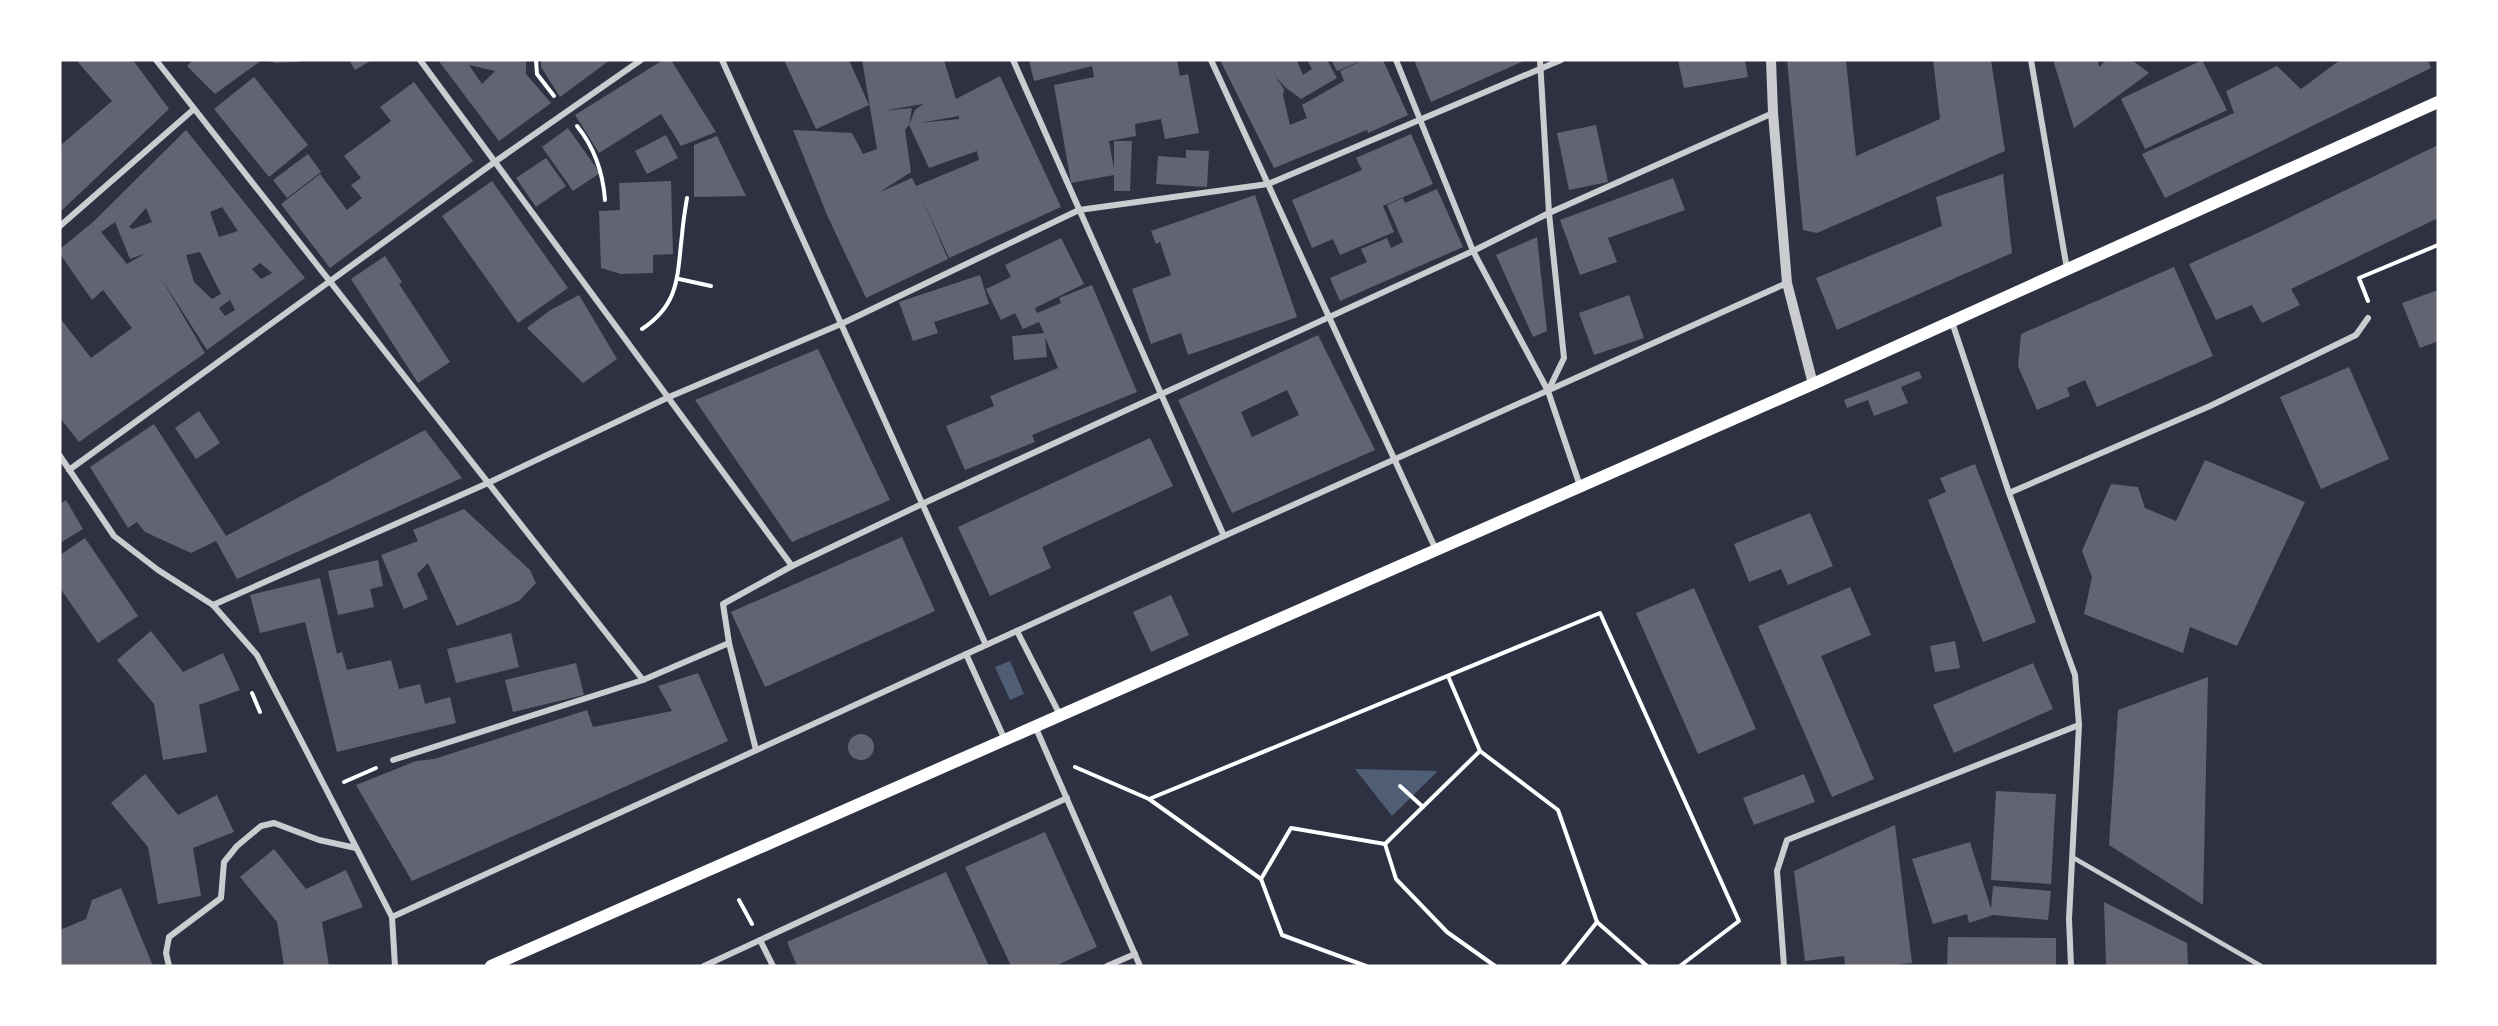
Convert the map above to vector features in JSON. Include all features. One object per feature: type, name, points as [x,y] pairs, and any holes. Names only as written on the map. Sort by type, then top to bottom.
[{"type":"main road","points":[[491,966],[1813,384],[2438,102]]},
{"type":"street","points":[[156,60],[643,680]]},
{"type":"street","points":[[420,60],[792,566]]},
{"type":"street","points":[[69,470],[495,161],[641,60]]},
{"type":"street","points":[[722,60],[986,645]]},
{"type":"street","points":[[1012,60],[1224,536]]},
{"type":"street","points":[[1211,60],[1436,550]]},
{"type":"street","points":[[1396,60],[1473,251],[1548,391],[1580,486]]},
{"type":"street","points":[[213,605],[488,483],[669,397],[841,324],[1078,210],[1268,184],[1421,120],[1540,64],[1561,60]]},
{"type":"street","points":[[1771,60],[1787,283],[1813,384]]},
{"type":"street","points":[[2031,60],[2067,269]]},
{"type":"street","points":[[1540,64],[1549,213],[1564,358],[1548,391]]},
{"type":"street","points":[[60,226],[194,110]]},
{"type":"street","points":[[756,750],[729,642],[723,604],[792,566],[922,504],[1162,396],[1473,251],[1549,213],[1773,113]]},
{"type":"street","points":[[392,917],[1224,536],[1787,283]]},
{"type":"street","points":[[2010,493],[2221,401],[2355,335],[2368,318]]},
{"type":"street","points":[[1952,322],[2075,675],[2079,725],[2069,918],[2071,966]]},
{"type":"street","points":[[60,456],[114,536],[158,570],[213,605],[257,656],[392,917],[395,966]]},
{"type":"street","points":[[1017,631],[1060,715]]},
{"type":"street","points":[[393,760],[643,680],[729,642]]},
{"type":"street","points":[[966,654],[1005,740]]},
{"type":"street","points":[[1784,966],[1777,871],[1786,840],[2079,725]]},
{"type":"street","points":[[1035,726],[1140,966]]},
{"type":"street","points":[[704,966],[1067,798]]},
{"type":"street","points":[[168,966],[166,953],[169,937],[221,898],[224,862],[237,846],[261,826],[274,823],[319,840],[356,848]]},
{"type":"street","points":[[760,940],[773,966]]},
{"type":"street","points":[[1107,966],[1135,954]]},
{"type":"lane","points":[[2072,857],[2261,966]]},
{"type":"path","points":[[626,339],[656,320],[679,279],[687,198]]},
{"type":"path","points":[[2368,318],[2368,298],[2360,278],[2438,245]]},
{"type":"path","points":[[679,279],[711,286]]},
{"type":"path","points":[[1149,799],[1600,613],[1738,921],[1680,966]]},
{"type":"path","points":[[1448,676],[1480,751],[1558,810],[1597,922],[1647,966]]},
{"type":"path","points":[[249,686],[261,712]]},
{"type":"path","points":[[1385,844],[1480,751]]},
{"type":"path","points":[[339,784],[393,760]]},
{"type":"path","points":[[1068,764],[1149,799],[1262,879],[1282,935],[1366,966]]},
{"type":"path","points":[[1400,786],[1423,807]]},
{"type":"path","points":[[1262,879],[1292,828],[1385,844]]},
{"type":"path","points":[[1385,844],[1396,879],[1446,932],[1495,966]]},
{"type":"path","points":[[739,900],[760,940]]},
{"type":"path","points":[[1562,966],[1597,922]]},
{"type":"water","points":[[1010,661],[1024,694],[1010,700],[995,667]]},
{"type":"water","points":[[1355,769],[1438,771],[1392,816]]},
{"type":"building","points":[[76,60],[133,60],[169,109],[60,212],[60,146],[112,101]]},
{"type":"building","points":[[193,60],[262,60],[215,94],[187,66]]},
{"type":"building","points":[[264,60],[300,60],[299,62],[276,63]]},
{"type":"building","points":[[349,60],[372,60],[355,70]]},
{"type":"building","points":[[438,60],[526,60],[526,74],[551,103],[499,141]],"holes":[[[469,65],[495,71],[482,84]]]},
{"type":"building","points":[[541,60],[610,60],[560,97],[541,67]]},
{"type":"building","points":[[663,60],[671,60],[716,132],[681,146],[661,114],[599,153],[575,115]]},
{"type":"building","points":[[784,60],[849,60],[869,105],[816,129]]},
{"type":"building","points":[[862,60],[944,60],[956,99],[1000,76],[1061,207],[949,258],[921,196],[948,259],[866,298],[827,215],[793,130],[852,133],[863,154],[877,149]],"holes":[[[923,104],[915,110],[909,125],[912,108],[883,111]],[[959,116],[959,119],[919,123]],[[909,125],[929,168],[977,151],[979,160],[916,186],[912,178],[880,192],[911,172],[905,130]]]},
{"type":"building","points":[[1029,60],[1177,60],[1180,76],[1188,74],[1199,133],[1165,139],[1161,119],[1135,124],[1136,136],[1109,141],[1114,169],[1114,141],[1132,141],[1130,191],[1114,191],[1114,175],[1071,183],[1054,85],[1094,77],[1092,66],[1034,81]]},
{"type":"building","points":[[1220,60],[1300,60],[1297,61],[1303,75],[1312,69],[1307,60],[1327,60],[1337,78],[1301,99],[1275,76],[1284,89],[1283,95],[1290,125],[1307,118],[1302,105],[1344,81],[1340,71],[1363,60],[1383,60],[1408,115],[1368,133],[1367,130],[1274,168]]},
{"type":"building","points":[[1331,60],[1363,60],[1337,71]]},
{"type":"building","points":[[1414,60],[1526,60],[1431,102]]},
{"type":"building","points":[[1678,60],[1745,60],[1748,77],[1684,88]]},
{"type":"building","points":[[1787,60],[1846,60],[1856,156],[1940,119],[1933,60],[1991,60],[2005,151],[1817,233],[1803,230]]},
{"type":"building","points":[[2053,60],[2098,60],[2099,67],[2106,60],[2132,60],[2149,73],[2074,128]]},
{"type":"building","points":[[2202,60],[2227,110],[2145,149],[2121,99]]},
{"type":"building","points":[[2340,60],[2428,60],[2431,68],[2165,198],[2142,154],[2234,113],[2226,91],[2277,66],[2301,89]]},
{"type":"building","points":[[254,77],[308,145],[269,177],[214,109]]},
{"type":"building","points":[[414,82],[473,161],[330,268],[281,204],[320,174],[347,210],[362,198],[351,185],[361,178],[344,156],[391,121],[380,107]]},
{"type":"building","points":[[1596,125],[1608,182],[1569,190],[1557,133]]},
{"type":"building","points":[[568,128],[600,173],[573,191],[542,147]]},
{"type":"building","points":[[186,130],[305,278],[207,350],[161,278],[205,353],[79,442],[60,418],[60,318],[91,358],[132,328],[103,290],[92,300],[60,254],[60,249],[93,222]],"holes":[[[222,207],[238,231],[219,237],[210,212]],[[146,208],[152,222],[133,229],[129,227]],[[115,222],[130,259],[146,253],[127,264],[101,232]],[[200,252],[221,294],[212,299],[194,282],[186,255]],[[260,263],[272,273],[261,279],[252,269]],[[230,300],[235,310],[225,316],[219,308]]]},
{"type":"building","points":[[1411,134],[1433,184],[1383,206],[1394,232],[1340,255],[1333,239],[1312,248],[1292,200],[1362,170],[1356,158]]},
{"type":"building","points":[[666,135],[678,158],[647,174],[635,151]]},
{"type":"building","points":[[717,136],[746,196],[694,197],[694,145]]},
{"type":"building","points":[[2438,145],[2438,222],[2436,219],[2291,289],[2300,305],[2262,323],[2252,305],[2216,320],[2189,264]]},
{"type":"building","points":[[1186,150],[1209,151],[1207,187],[1156,184],[1158,156],[1186,158]]},
{"type":"building","points":[[308,154],[321,172],[287,198],[273,180]]},
{"type":"building","points":[[546,158],[566,186],[536,207],[516,178]]},
{"type":"building","points":[[2003,174],[2012,253],[1837,330],[1816,278],[1942,226],[1936,197]]},
{"type":"building","points":[[1673,178],[1685,210],[1608,238],[1617,262],[1580,275],[1560,220]]},
{"type":"building","points":[[492,181],[568,288],[518,323],[442,216]]},
{"type":"building","points":[[671,181],[673,254],[653,255],[653,273],[621,274],[601,268],[599,211],[620,210],[619,183]]},
{"type":"building","points":[[1437,189],[1463,247],[1340,301],[1330,278],[1367,262],[1361,249],[1387,238],[1391,248],[1403,242],[1387,205],[1403,198],[1405,203]]},
{"type":"building","points":[[1255,195],[1297,317],[1188,355],[1181,333],[1151,344],[1132,289],[1171,275],[1160,242],[1156,244],[1151,231]]},
{"type":"building","points":[[1537,237],[1547,331],[1533,337],[1496,255]]},
{"type":"building","points":[[1061,238],[1084,284],[1035,308],[1037,313],[1061,303],[1059,298],[1092,285],[1137,392],[1032,435],[1035,442],[965,470],[946,426],[994,406],[990,396],[1058,368],[1045,337],[1047,357],[1014,360],[1012,336],[1044,333],[1039,322],[1023,329],[1015,313],[1001,320],[986,289],[1011,277],[1005,265]]},
{"type":"building","points":[[385,256],[402,282],[399,284],[450,362],[418,383],[351,279]]},
{"type":"building","points":[[2174,267],[2213,356],[2097,407],[2085,380],[2067,388],[2070,396],[2037,410],[2018,366],[2021,334]]},
{"type":"building","points":[[980,275],[989,304],[934,322],[938,333],[913,341],[899,302]]},
{"type":"building","points":[[2438,290],[2438,341],[2420,348],[2402,303]]},
{"type":"building","points":[[579,295],[617,359],[583,383],[527,328],[549,311]]},
{"type":"building","points":[[1629,295],[1644,338],[1594,355],[1579,313]]},
{"type":"building","points":[[1318,335],[1375,450],[1232,513],[1178,400]],"holes":[[[1287,390],[1299,415],[1252,437],[1241,412]]]},
{"type":"building","points":[[818,349],[890,500],[792,542],[695,400]]},
{"type":"building","points":[[2349,367],[2389,459],[2321,489],[2280,397]]},
{"type":"building","points":[[1919,371],[1922,378],[1901,387],[1908,403],[1874,416],[1868,400],[1847,408],[1844,400]]},
{"type":"building","points":[[199,411],[220,443],[196,459],[175,428]]},
{"type":"building","points":[[154,424],[226,536],[425,430],[462,478],[237,579],[216,541],[191,553],[145,532],[137,522],[128,528],[90,467]]},
{"type":"building","points":[[1150,438],[1173,486],[1042,547],[1051,568],[990,596],[958,527]]},
{"type":"building","points":[[2205,460],[2305,502],[2237,646],[2190,627],[2183,653],[2084,614],[2092,577],[2082,551],[2111,484],[2138,487],[2145,508],[2176,521]]},
{"type":"building","points":[[1975,464],[2036,622],[1983,642],[1928,500],[1946,492],[1940,478]]},
{"type":"building","points":[[66,500],[83,529],[60,543],[60,504]]},
{"type":"building","points":[[464,509],[530,570],[536,583],[519,601],[457,626],[428,563],[417,574],[428,599],[404,609],[381,555],[418,541],[413,530]]},
{"type":"building","points":[[1810,513],[1833,566],[1788,585],[1781,569],[1749,582],[1734,544]]},
{"type":"building","points":[[902,537],[935,611],[765,687],[731,612]]},
{"type":"building","points":[[85,538],[138,616],[98,643],[60,588],[60,555]]},
{"type":"building","points":[[378,560],[383,586],[370,589],[374,607],[338,615],[328,571]]},
{"type":"building","points":[[320,578],[337,654],[342,652],[347,670],[391,660],[399,689],[420,684],[425,704],[450,697],[456,723],[337,752],[305,622],[260,633],[250,595]]},
{"type":"building","points":[[1850,587],[1871,635],[1821,656],[1874,779],[1832,797],[1758,626]]},
{"type":"building","points":[[1694,588],[1756,729],[1698,754],[1636,613]]},
{"type":"building","points":[[1171,595],[1189,635],[1151,652],[1133,612]]},
{"type":"building","points":[[151,631],[183,672],[223,653],[240,690],[199,705],[207,752],[163,760],[154,704],[117,660]]},
{"type":"building","points":[[511,633],[519,667],[456,683],[447,649]]},
{"type":"building","points":[[1955,641],[1960,668],[1935,672],[1930,646]]},
{"type":"building","points":[[576,663],[584,695],[513,712],[505,680]]},
{"type":"building","points":[[2033,663],[2053,709],[1954,753],[1933,705]]},
{"type":"building","points":[[698,673],[728,741],[412,881],[356,785],[416,761],[434,759],[587,710],[593,727],[672,711],[658,686]]},
{"type":"building","points":[[2208,677],[2203,905],[2109,845],[2118,710]]},
{"type":"building","points":[[861,734],[870,738],[874,747],[870,756],[861,760],[852,756],[848,747],[852,738]]},
{"type":"building","points":[[145,774],[178,815],[217,795],[234,832],[193,848],[201,896],[158,904],[148,847],[111,803]]},
{"type":"building","points":[[1804,774],[1815,802],[1754,825],[1743,798]]},
{"type":"building","points":[[1996,791],[2056,794],[2051,884],[1991,880]]},
{"type":"building","points":[[1895,825],[1912,963],[1845,966],[1844,956],[1805,961],[1794,871]]},
{"type":"building","points":[[1045,832],[1097,947],[1055,966],[1011,966],[965,867]]},
{"type":"building","points":[[1970,842],[1991,909],[1993,886],[2051,891],[2048,920],[1993,915],[1969,923],[1967,914],[1933,924],[1912,859]]},
{"type":"building","points":[[274,849],[306,889],[346,870],[363,907],[322,922],[329,966],[284,966],[277,922],[240,877]]},
{"type":"building","points":[[946,872],[989,966],[797,966],[787,942]]},
{"type":"building","points":[[121,888],[153,966],[61,966],[60,930],[86,919],[92,900]]},
{"type":"building","points":[[2104,902],[2187,943],[2188,966],[2106,966]]},
{"type":"building","points":[[1948,937],[2056,938],[2056,966],[1947,966]]}]
